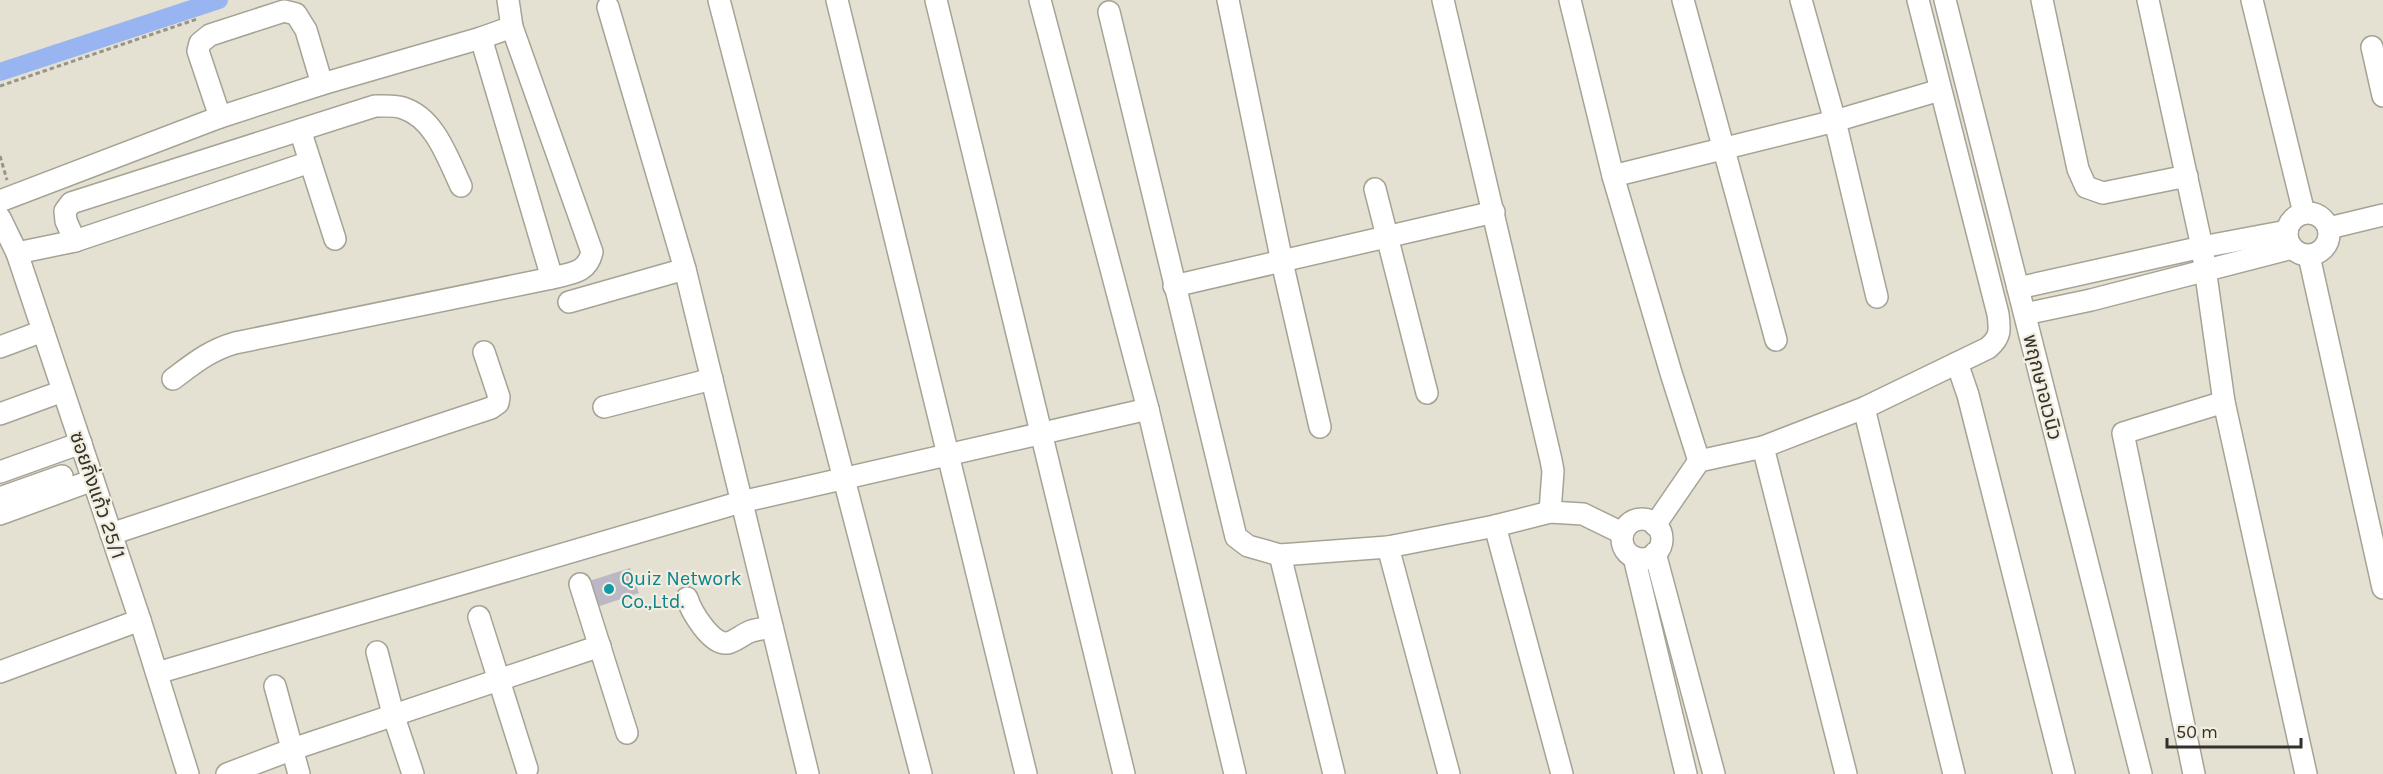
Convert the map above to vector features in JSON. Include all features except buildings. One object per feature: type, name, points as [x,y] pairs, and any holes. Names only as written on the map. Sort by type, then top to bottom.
[{"type":"street","points":[[173,379],[217,348],[552,278],[582,269],[590,262],[592,252],[513,27],[508,0]]},
{"type":"street","points":[[719,0],[921,774]]},
{"type":"street","points":[[837,0],[1026,774]]},
{"type":"street","points":[[936,0],[1124,774]]},
{"type":"street","points":[[1040,0],[1148,410],[1235,774]]},
{"type":"street","points":[[1228,0],[1282,262],[1320,427]]},
{"type":"street","points":[[1443,0],[1551,460],[1553,471],[1550,512]]},
{"type":"street","points":[[1570,0],[1613,176],[1699,460]]},
{"type":"street","points":[[1683,0],[1776,340]]},
{"type":"street","points":[[1801,0],[1835,121],[1877,297]]},
{"type":"street","points":[[1655,525],[1699,460],[1762,447],[1864,408],[1988,348],[1997,340],[2000,331],[1918,0]]},
{"type":"street","name":"พฤกษาอเวนิว","points":[[1945,0],[2141,774]]},
{"type":"street","points":[[2042,0],[2078,169],[2086,187],[2103,193],[2187,176]]},
{"type":"street","points":[[2148,0],[2202,247],[2224,402],[2306,774]]},
{"type":"street","points":[[2252,0],[2304,213]]},
{"type":"street","points":[[608,7],[685,269],[808,774]]},
{"type":"street","points":[[220,117],[198,51],[201,43],[210,35],[284,11],[296,15],[306,30],[322,84]]},
{"type":"street","points":[[1109,12],[1236,537],[1248,546],[1280,555],[1388,547],[1495,526],[1550,512],[1583,514],[1622,533]]},
{"type":"street","points":[[0,201],[220,117],[513,27]]},
{"type":"street","points":[[482,38],[552,278]]},
{"type":"street","points":[[2372,47],[2383,96]]},
{"type":"street","points":[[1613,176],[1835,121],[1940,90]]},
{"type":"street","points":[[75,241],[66,221],[65,211],[71,203],[375,106],[402,107],[418,115],[444,150],[461,186]]},
{"type":"street","points":[[300,130],[335,239]]},
{"type":"street","points":[[17,253],[75,241],[310,162]]},
{"type":"street","points":[[1375,189],[1426,393]]},
{"type":"street","points":[[1174,286],[1494,212]]},
{"type":"street","points":[[2018,288],[2202,247],[2296,245],[2315,255],[2326,247],[2330,235],[2326,222],[2316,214],[2304,213],[2292,219],[2296,245],[2383,588]]},
{"type":"street","points":[[2329,228],[2383,215]]},
{"type":"street","name":"ซอยกิ่งแก้ว 25/1","points":[[0,218],[17,253],[140,620],[188,774]]},
{"type":"street","points":[[2025,314],[2091,300],[2296,245]]},
{"type":"street","points":[[569,302],[685,269]]},
{"type":"street","points":[[0,347],[43,331]]},
{"type":"street","points":[[111,534],[491,408],[498,403],[499,397],[484,352]]},
{"type":"street","points":[[1957,363],[1968,395],[2064,774]]},
{"type":"street","points":[[604,407],[712,379]]},
{"type":"street","points":[[0,414],[63,391]]},
{"type":"street","points":[[2194,774],[2123,433],[2224,402]]},
{"type":"street","points":[[1864,408],[1954,774]]},
{"type":"street","points":[[157,673],[741,502],[1148,410]]},
{"type":"street","points":[[0,472],[81,444]]},
{"type":"street","points":[[1762,447],[1846,774]]},
{"type":"street","points":[[0,498],[91,473]]},
{"type":"street","points":[[0,514],[91,473]]},
{"type":"street","points":[[1645,519],[1655,525],[1661,533],[1662,540],[1645,555],[1623,548],[1622,533],[1631,521],[1645,519]]},
{"type":"street","points":[[1495,526],[1562,774]]},
{"type":"street","points":[[1388,547],[1449,774]]},
{"type":"street","points":[[1280,555],[1334,774]]},
{"type":"street","points":[[1645,555],[1686,774]]},
{"type":"street","points":[[1645,555],[1714,774]]},
{"type":"street","points":[[580,584],[627,733]]},
{"type":"street","points":[[687,598],[690,609],[700,623],[720,642],[727,643],[753,631],[772,627]]},
{"type":"street","points":[[479,617],[527,769]]},
{"type":"street","points":[[0,672],[140,620]]},
{"type":"street","points":[[227,774],[292,748],[600,646]]},
{"type":"street","points":[[377,652],[393,714],[413,774]]},
{"type":"street","points":[[275,686],[299,774]]},
{"type":"path","points":[[0,86],[200,18]]},
{"type":"waterway","points":[[0,72],[219,0]]},
{"type":"place","name":"Quiz Network Co.,Ltd.","points":[[609,589]]}]
